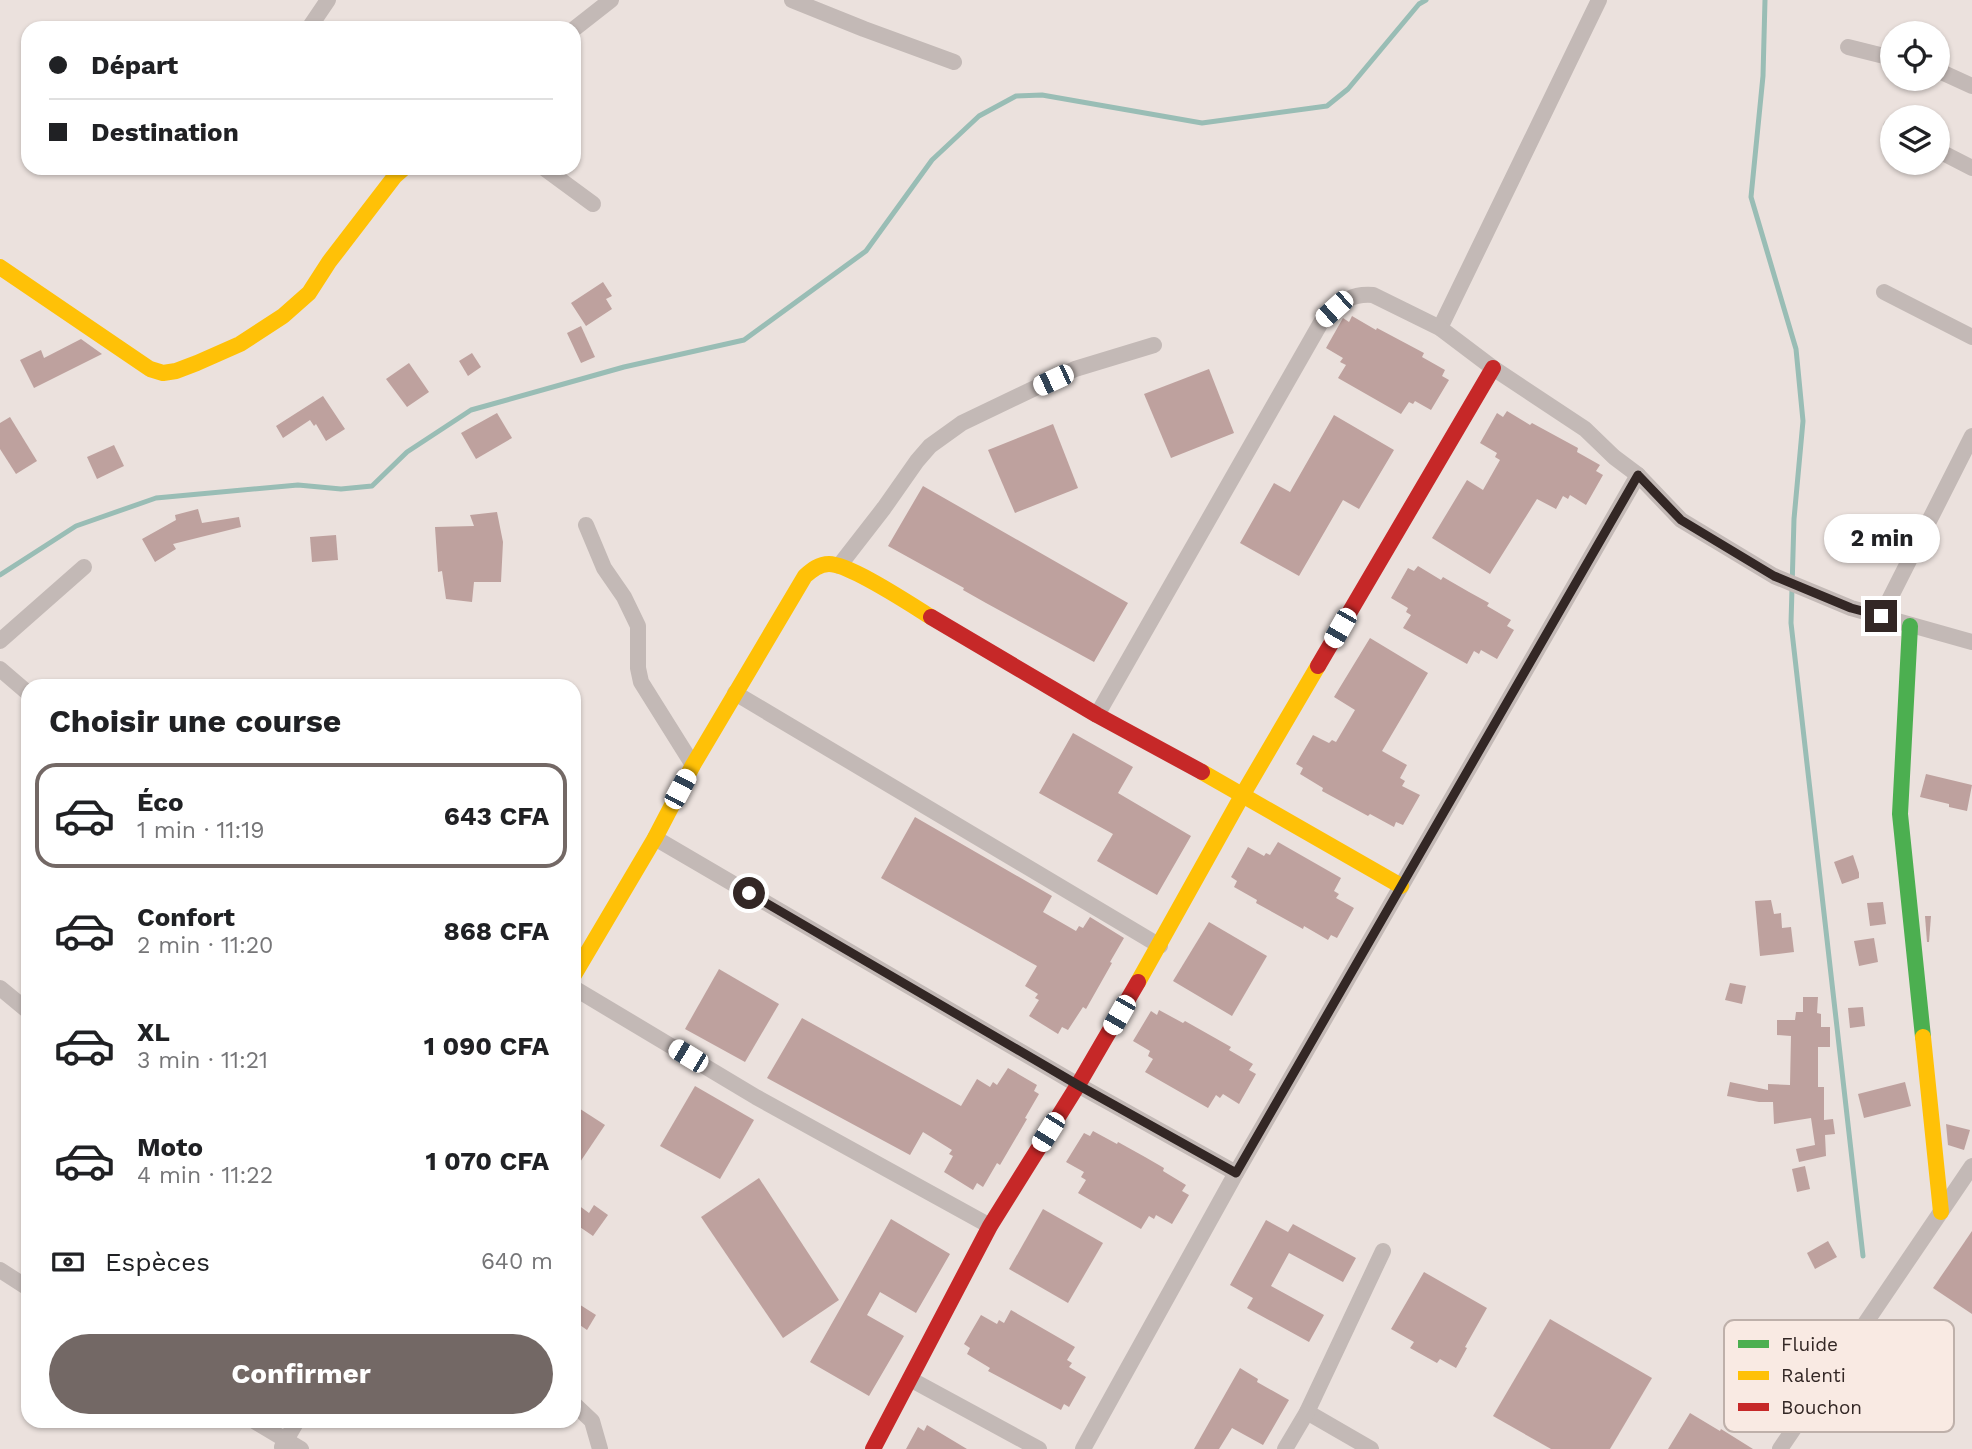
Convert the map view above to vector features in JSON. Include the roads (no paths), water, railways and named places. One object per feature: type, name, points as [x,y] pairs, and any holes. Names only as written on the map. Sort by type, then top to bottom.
[{"type":"street","points":[[314,21],[328,0]]},
{"type":"street","points":[[581,24],[611,0]]},
{"type":"street","points":[[792,0],[954,62]]},
{"type":"street","points":[[1440,328],[1599,0]]},
{"type":"street","points":[[1848,47],[1880,55]]},
{"type":"street","points":[[1950,76],[1972,86]]},
{"type":"street","points":[[1950,157],[1972,168]]},
{"type":"street","points":[[0,267],[150,369],[163,373],[176,371],[240,344],[283,316],[309,293],[391,175]]},
{"type":"street","points":[[554,175],[593,204]]},
{"type":"street","points":[[1884,292],[1972,337]]},
{"type":"street","points":[[1097,715],[1323,319],[1345,299],[1362,294],[1373,295],[1440,328],[1493,368],[1585,429],[1614,457],[1638,475],[1681,520],[1774,576],[1851,608],[1972,642]]},
{"type":"street","points":[[839,566],[917,461],[930,446],[962,423],[1075,369],[1154,345]]},
{"type":"street","points":[[873,1449],[990,1226],[1160,946],[1243,794],[1493,368]]},
{"type":"street","points":[[1881,616],[1972,436]]},
{"type":"street","points":[[1083,1449],[1236,1173],[1638,475]]},
{"type":"street","points":[[586,525],[604,568],[624,597],[638,626],[638,668],[641,682],[693,765]]},
{"type":"street","points":[[581,963],[655,838],[693,765],[805,576],[814,568],[827,563],[874,583],[1097,715],[1243,794],[1401,886]]},
{"type":"street","points":[[0,641],[84,567]]},
{"type":"street","points":[[1910,626],[1900,814],[1941,1212]]},
{"type":"street","points":[[0,669],[21,686]]},
{"type":"street","points":[[735,693],[1160,946]]},
{"type":"street","points":[[655,838],[1078,1085],[1236,1173]]},
{"type":"street","points":[[0,988],[21,1005]]},
{"type":"street","points":[[581,992],[756,1097],[990,1226]]},
{"type":"street","points":[[1868,1320],[1972,1166]]},
{"type":"street","points":[[1285,1449],[1307,1412],[1383,1251]]},
{"type":"street","points":[[0,1270],[21,1284]]},
{"type":"street","points":[[910,1379],[1039,1449]]},
{"type":"street","points":[[581,1411],[592,1422],[600,1449]]},
{"type":"street","points":[[1307,1412],[1371,1449]]},
{"type":"street","points":[[262,1428],[283,1445],[301,1449]]},
{"type":"street","points":[[283,1445],[293,1428]]},
{"type":"street","points":[[1780,1449],[1792,1432]]},
{"type":"waterway","points":[[0,575],[76,526],[156,498],[298,485],[341,489],[372,486],[407,452],[471,410],[624,367],[744,340],[866,251],[932,160],[979,116],[1016,96],[1042,95],[1202,123],[1327,106],[1348,89],[1419,4],[1426,0]]},
{"type":"waterway","points":[[1765,0],[1763,76],[1751,197],[1796,349],[1803,421],[1794,519],[1791,623],[1863,1256]]}]
